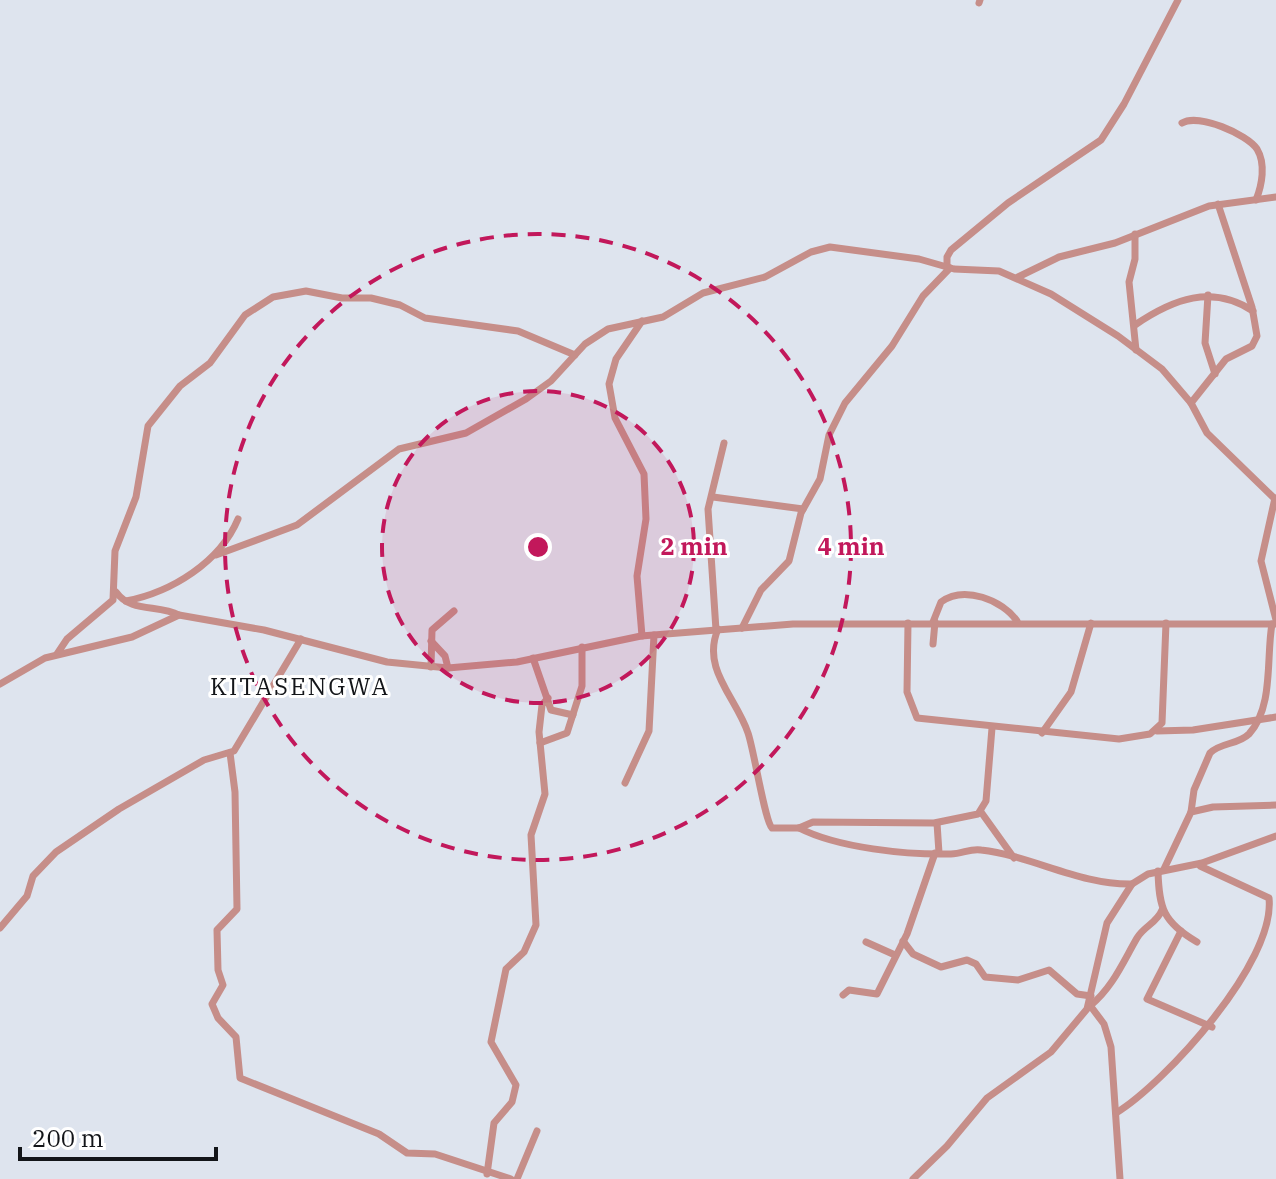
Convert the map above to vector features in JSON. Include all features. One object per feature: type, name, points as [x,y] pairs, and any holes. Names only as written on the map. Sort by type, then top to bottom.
[{"type":"street","points":[[742,628],[761,590],[789,561],[803,509],[820,479],[829,435],[848,397],[892,346],[923,296],[948,268],[947,257],[951,250],[1008,203],[1101,140],[1131,93],[1138,73],[1178,0]]},
{"type":"street","points":[[1182,123],[1192,118],[1227,128],[1255,147],[1263,180],[1256,200]]},
{"type":"street","points":[[1018,277],[1059,257],[1098,248],[1218,204],[1276,197]]},
{"type":"street","points":[[1191,403],[1233,354],[1255,342],[1253,311],[1218,204]]},
{"type":"street","points":[[1135,234],[1135,259],[1129,282],[1136,350]]},
{"type":"street","points":[[126,601],[176,582],[216,555],[297,525],[399,449],[466,433],[538,392],[585,344],[608,329],[663,317],[683,302],[713,289],[765,277],[824,248],[919,259],[948,268],[989,270],[1018,277],[1051,294],[1162,369],[1191,403],[1207,433],[1275,499],[1261,561],[1275,623],[1258,718],[1247,735],[1210,753],[1194,790],[1191,812],[1161,870],[1162,910],[1157,920],[1137,938],[1108,988],[1090,1002],[1051,1052],[987,1098],[947,1146],[913,1179]]},
{"type":"street","points":[[57,654],[67,639],[108,605],[116,592],[116,544],[136,497],[148,426],[180,386],[210,363],[245,315],[273,297],[306,291],[342,298],[371,298],[400,305],[425,318],[518,331],[575,355]]},
{"type":"street","points":[[1135,325],[1169,305],[1208,295],[1233,299],[1253,311]]},
{"type":"street","points":[[1208,295],[1205,343],[1215,374]]},
{"type":"street","points":[[642,321],[611,368],[609,384],[615,418],[644,474],[646,519],[637,576],[642,636]]},
{"type":"street","points":[[724,443],[713,478],[713,497],[708,509],[717,630],[712,656],[747,730],[760,773],[767,824],[776,830],[799,828],[813,822],[937,823],[966,819],[981,812],[986,801],[992,728]]},
{"type":"street","points":[[713,497],[803,509]]},
{"type":"street","points":[[216,555],[238,519]]},
{"type":"street","points":[[116,592],[126,601],[179,615],[205,617],[387,662],[448,668],[533,658],[642,636],[742,628],[1017,621],[1275,623]]},
{"type":"street","points":[[933,644],[934,622],[941,602],[959,595],[995,601],[1017,621]]},
{"type":"street","points":[[431,667],[431,641],[435,626],[454,611]]},
{"type":"street","points":[[0,684],[57,654],[132,637],[179,615]]},
{"type":"street","points":[[908,623],[907,692],[913,714],[931,721],[1119,739],[1157,731],[1193,730],[1276,717]]},
{"type":"street","points":[[1042,733],[1071,692],[1091,623]]},
{"type":"street","points":[[1157,731],[1164,709],[1166,623]]},
{"type":"street","points":[[625,783],[649,731],[654,635]]},
{"type":"street","points":[[301,639],[230,753],[235,792],[237,909],[217,930],[218,970],[223,985],[212,1004],[218,1018],[236,1037],[237,1074],[262,1088],[379,1134],[407,1153],[435,1154],[486,1175],[514,1179],[537,1131]]},
{"type":"street","points":[[431,641],[445,656],[448,668]]},
{"type":"street","points":[[540,743],[563,736],[573,715],[583,675],[582,647]]},
{"type":"street","points":[[533,658],[551,710],[573,715]]},
{"type":"street","points":[[486,1175],[494,1123],[512,1102],[516,1085],[491,1042],[506,969],[524,952],[535,931],[531,834],[545,794],[540,743],[542,705],[548,698]]},
{"type":"street","points":[[0,928],[27,896],[33,876],[56,852],[119,809],[204,760],[230,753]]},
{"type":"street","points":[[1191,812],[1213,807],[1276,805]]},
{"type":"street","points":[[981,812],[1014,858]]},
{"type":"street","points":[[843,995],[849,990],[875,995],[903,941],[937,853],[937,823]]},
{"type":"street","points":[[799,828],[814,836],[854,845],[937,853],[978,849],[1089,881],[1132,884],[1161,870],[1197,865],[1276,836]]},
{"type":"street","points":[[1116,1113],[1142,1095],[1212,1027],[1239,996],[1267,949],[1274,904],[1269,898],[1197,865]]},
{"type":"street","points":[[1090,1002],[1107,923],[1132,884]]},
{"type":"street","points":[[1162,910],[1181,931],[1197,942]]},
{"type":"street","points":[[1181,931],[1147,999],[1154,1006],[1212,1027]]},
{"type":"street","points":[[903,941],[913,954],[941,967],[967,960],[976,964],[985,977],[1011,980],[1049,970],[1090,1002],[1104,1024],[1111,1047],[1120,1179]]},
{"type":"street","points":[[866,942],[895,955]]},
{"type":"district","name":"KITASENGWA","points":[[300,686]]}]
